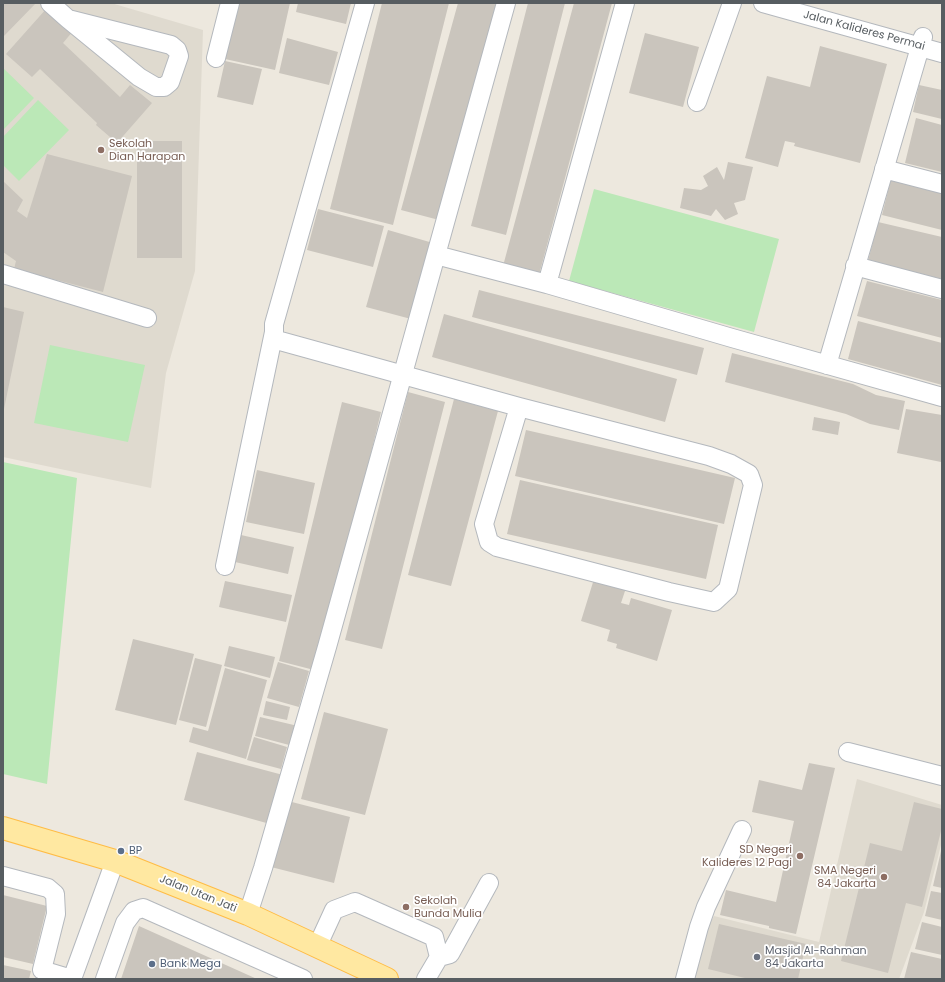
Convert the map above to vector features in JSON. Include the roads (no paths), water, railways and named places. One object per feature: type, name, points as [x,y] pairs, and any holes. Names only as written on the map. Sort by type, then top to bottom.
[{"type":"main road","name":"Jalan Utan Jati","points":[[3,828],[115,861],[248,914],[387,979]]},
{"type":"street","points":[[50,3],[68,19],[140,77],[156,87],[164,87],[170,82],[179,56],[177,50],[171,45],[68,19]]},
{"type":"street","points":[[216,58],[230,3]]},
{"type":"street","points":[[225,566],[273,339],[274,324],[365,3]]},
{"type":"street","points":[[248,914],[327,647],[506,3]]},
{"type":"street","points":[[547,284],[625,3]]},
{"type":"street","points":[[697,102],[732,3]]},
{"type":"street","name":"Jalan Kalideres Permai","points":[[763,3],[922,42],[942,42]]},
{"type":"street","name":"Jalan Kalideres Permai","points":[[805,3],[922,42],[942,53]]},
{"type":"street","points":[[827,365],[922,42]]},
{"type":"street","points":[[884,169],[942,184]]},
{"type":"street","points":[[436,255],[547,284],[942,397]]},
{"type":"street","points":[[855,266],[942,289]]},
{"type":"street","points":[[3,274],[147,318]]},
{"type":"street","points":[[273,339],[519,407],[709,456],[731,464],[749,474],[753,485],[728,589],[714,602],[669,592],[497,547],[489,542],[484,524],[519,407]]},
{"type":"street","points":[[848,752],[942,776]]},
{"type":"street","points":[[685,979],[706,907],[742,830]]},
{"type":"street","points":[[3,876],[48,888],[55,894],[56,914],[42,970],[72,979],[115,861]]},
{"type":"street","points":[[426,979],[439,957],[450,954],[489,883]]},
{"type":"street","points":[[317,947],[334,910],[355,902],[434,937],[439,957]]},
{"type":"street","points":[[105,979],[124,923],[134,911],[143,908],[303,979]]},
{"type":"place","name":"Sekolah Dian Harapan","points":[[101,150]]},
{"type":"place","name":"BP","points":[[121,851]]},
{"type":"place","name":"SD Negeri Kalideres 12 Pagi","points":[[800,856]]},
{"type":"place","name":"SMA Negeri 84 Jakarta","points":[[884,877]]},
{"type":"place","name":"Sekolah Bunda Mulia","points":[[406,907]]},
{"type":"place","name":"Masjid Al-Rahman 84 Jakarta","points":[[757,957]]},
{"type":"place","name":"Bank Mega","points":[[152,964]]}]
